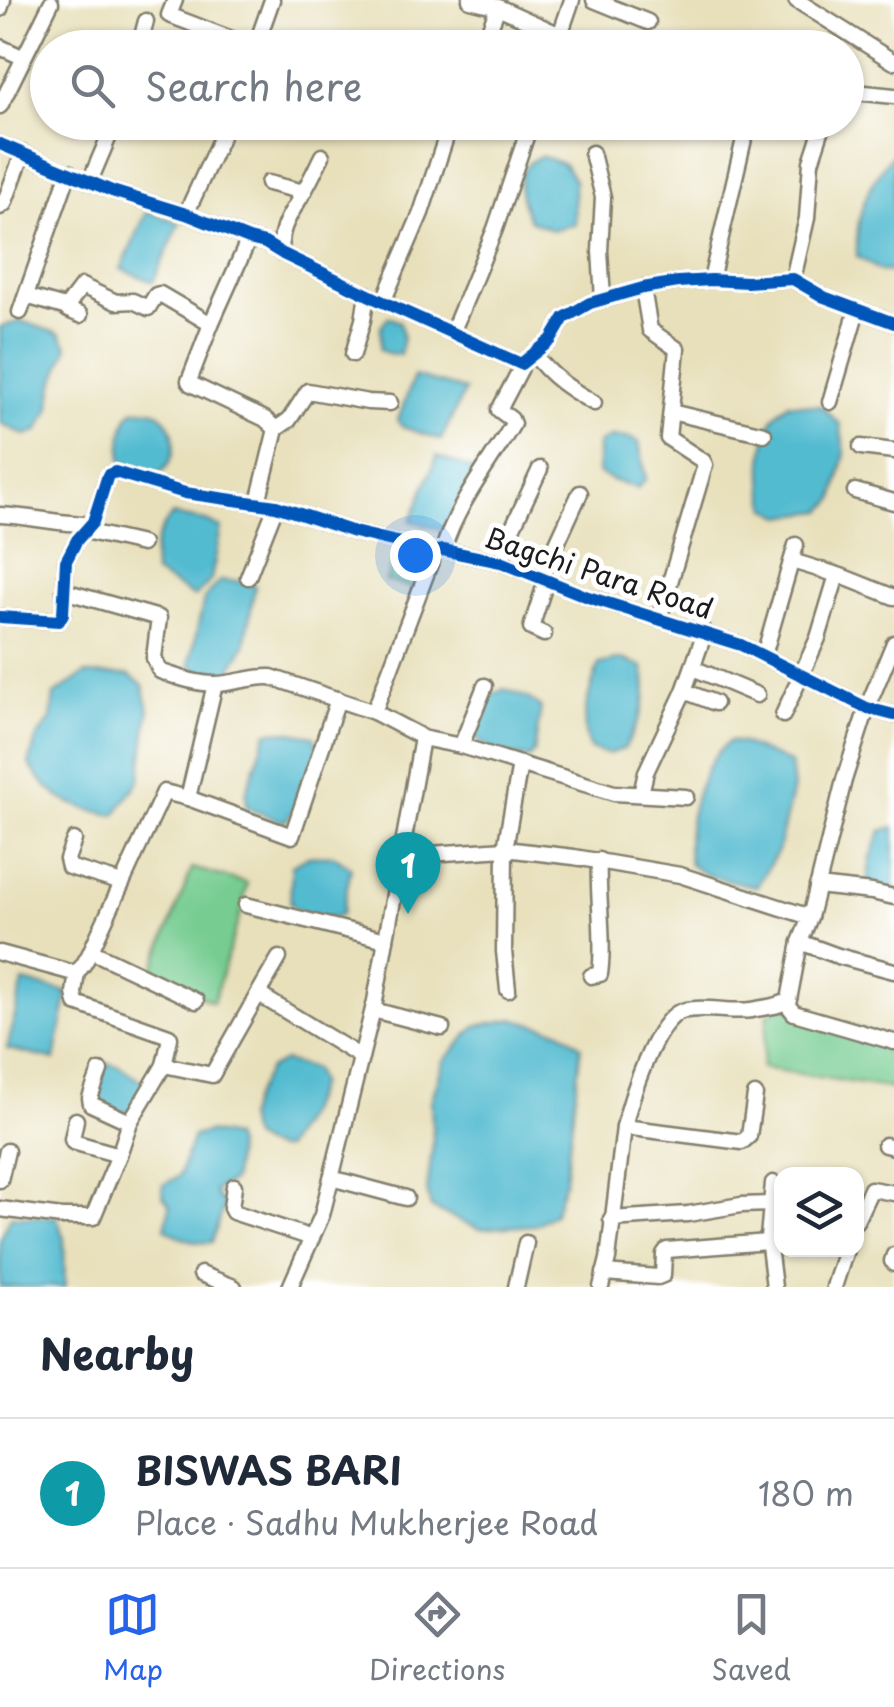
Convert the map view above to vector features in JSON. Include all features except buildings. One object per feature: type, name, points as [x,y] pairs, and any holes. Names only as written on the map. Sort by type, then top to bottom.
[{"type":"street","points":[[0,9],[3,0]]},
{"type":"street","points":[[175,0],[169,15],[208,30]]},
{"type":"street","points":[[261,30],[272,0]]},
{"type":"street","points":[[470,0],[498,7],[539,30]]},
{"type":"street","points":[[562,30],[572,0]]},
{"type":"street","points":[[594,0],[648,22]]},
{"type":"street","points":[[796,0],[843,30]]},
{"type":"street","points":[[36,30],[51,3]]},
{"type":"street","points":[[489,30],[498,7]]},
{"type":"street","points":[[144,30],[146,21]]},
{"type":"street","points":[[0,106],[30,42]]},
{"type":"street","points":[[864,43],[894,62]]},
{"type":"street","points":[[0,47],[22,57]]},
{"type":"street","points":[[864,94],[894,96]]},
{"type":"street","points":[[90,181],[108,140]]},
{"type":"street","points":[[186,214],[220,140]]},
{"type":"street","points":[[383,302],[421,213],[445,140]]},
{"type":"street","points":[[452,333],[495,229],[524,140]]},
{"type":"street","points":[[712,280],[744,140]]},
{"type":"street","points":[[793,279],[808,218],[811,162],[818,140]]},
{"type":"street","points":[[0,144],[112,191],[265,243],[452,333],[527,359],[594,402]]},
{"type":"street","points":[[592,152],[603,197],[603,299]]},
{"type":"street","points":[[0,208],[24,154]]},
{"type":"street","points":[[283,254],[280,243],[288,216],[322,156]]},
{"type":"street","points":[[20,312],[69,172]]},
{"type":"street","points":[[268,183],[304,192]]},
{"type":"street","points":[[249,239],[190,376],[191,384],[265,419],[276,429]]},
{"type":"street","points":[[374,712],[439,550],[513,424],[500,410],[527,359],[552,340],[564,318],[590,303],[643,288],[712,280],[793,279],[824,296],[894,323]]},
{"type":"street","points":[[26,296],[74,312],[68,304],[82,286],[116,302],[133,301],[148,308],[160,294],[211,324]]},
{"type":"street","points":[[643,288],[650,330],[677,349],[668,438],[705,465],[659,619]]},
{"type":"street","points":[[353,354],[367,294]]},
{"type":"street","points":[[830,402],[858,310]]},
{"type":"street","points":[[258,502],[276,429],[290,420],[308,391],[390,404]]},
{"type":"street","points":[[671,412],[764,434]]},
{"type":"street","points":[[860,448],[894,450]]},
{"type":"street","points":[[501,562],[540,469]]},
{"type":"street","name":"Bagchi Para Road","points":[[0,617],[58,621],[63,614],[66,561],[88,528],[110,472],[185,493],[276,506],[354,532],[501,562],[544,580],[705,632],[764,656],[867,708],[894,715]]},
{"type":"street","points":[[854,491],[894,502]]},
{"type":"street","points":[[544,634],[531,628],[544,580],[580,493]]},
{"type":"street","points":[[248,577],[276,506]]},
{"type":"street","points":[[0,514],[79,524],[142,544]]},
{"type":"street","points":[[764,656],[796,546]]},
{"type":"street","points":[[792,561],[894,597]]},
{"type":"street","points":[[782,716],[818,638],[837,575]]},
{"type":"street","points":[[64,591],[157,617],[154,658],[160,671],[175,677],[215,684],[270,677],[374,712],[420,736],[614,793],[686,797]]},
{"type":"street","points":[[640,794],[705,632]]},
{"type":"street","points":[[768,1242],[671,1249],[664,1254],[663,1274],[658,1277],[602,1280],[624,1127],[644,1068],[668,1018],[691,1010],[745,1011],[789,1000],[800,942],[844,780],[867,708],[889,668],[894,644]]},
{"type":"street","points":[[693,668],[758,695]]},
{"type":"street","points":[[188,798],[215,684]]},
{"type":"street","points":[[460,746],[484,686]]},
{"type":"street","points":[[684,690],[715,703]]},
{"type":"street","points":[[0,1209],[62,1218],[93,1217],[130,1122],[164,1065],[169,1036],[74,1002],[77,972],[91,951],[160,796],[170,792],[292,836],[338,700]]},
{"type":"street","points":[[290,1287],[322,1215],[361,1057],[422,748],[420,736]]},
{"type":"street","points":[[508,990],[504,951],[505,849],[520,764]]},
{"type":"street","points":[[74,840],[69,866],[122,883]]},
{"type":"street","points":[[400,856],[505,849],[599,860],[680,875],[810,916]]},
{"type":"street","points":[[592,976],[600,974],[601,960],[599,860]]},
{"type":"street","points":[[818,886],[894,898]]},
{"type":"street","points":[[246,904],[386,940]]},
{"type":"street","points":[[800,942],[894,971]]},
{"type":"street","points":[[91,951],[196,1000]]},
{"type":"street","points":[[0,953],[77,972]]},
{"type":"street","points":[[164,1065],[212,1076],[279,958]]},
{"type":"street","points":[[258,994],[361,1057]]},
{"type":"street","points":[[786,1003],[794,1013],[894,1042]]},
{"type":"street","points":[[372,1010],[442,1028]]},
{"type":"street","points":[[100,1071],[91,1104],[130,1122]]},
{"type":"street","points":[[624,1127],[746,1141],[755,1095]]},
{"type":"street","points":[[76,1120],[73,1142],[119,1155]]},
{"type":"street","points":[[0,1180],[7,1150]]},
{"type":"street","points":[[332,1178],[406,1198]]},
{"type":"street","points":[[773,1183],[768,1242],[774,1287]]},
{"type":"street","points":[[234,1186],[234,1212],[312,1238]]},
{"type":"street","points":[[864,1204],[871,1189],[894,1193]]},
{"type":"street","points":[[612,1218],[770,1204]]},
{"type":"street","points":[[516,1287],[526,1242]]},
{"type":"street","points":[[894,1255],[894,1264]]},
{"type":"street","points":[[834,1287],[843,1257]]},
{"type":"street","points":[[200,1274],[234,1287]]},
{"type":"green space","points":[[399,544],[430,553],[417,589],[386,581]]},
{"type":"green space","points":[[192,868],[247,883],[213,1002],[151,975]]},
{"type":"green space","points":[[784,1006],[894,1040],[894,1089],[762,1068],[768,1014]]},
{"type":"water","points":[[892,155],[894,272],[880,271],[857,256],[864,202]]},
{"type":"water","points":[[541,156],[564,164],[574,180],[575,224],[552,230],[529,220],[520,192],[521,175],[531,161]]},
{"type":"water","points":[[147,211],[180,223],[153,282],[121,269]]},
{"type":"water","points":[[388,317],[400,322],[400,355],[380,350],[381,326]]},
{"type":"water","points":[[21,321],[60,334],[68,347],[55,380],[49,411],[38,431],[25,435],[0,423],[0,327]]},
{"type":"water","points":[[414,376],[465,390],[441,440],[402,427],[398,420]]},
{"type":"water","points":[[789,403],[821,406],[840,424],[845,453],[834,500],[823,511],[782,516],[768,508],[763,476],[768,430],[773,418]]},
{"type":"water","points":[[133,410],[155,411],[170,426],[173,453],[158,474],[122,463],[124,427]]},
{"type":"water","points":[[610,437],[639,442],[646,479],[638,488],[598,473],[598,444]]},
{"type":"water","points":[[437,456],[475,471],[449,526],[442,530],[411,521]]},
{"type":"water","points":[[172,515],[221,528],[211,580],[195,597],[154,573],[156,542]]},
{"type":"water","points":[[219,581],[244,581],[255,586],[245,645],[228,674],[193,669],[190,662],[204,599]]},
{"type":"water","points":[[622,659],[643,667],[645,700],[624,749],[608,754],[590,749],[586,739],[586,706],[599,664]]},
{"type":"water","points":[[85,674],[129,675],[143,685],[149,709],[140,780],[115,815],[66,801],[47,787],[29,764],[36,739],[51,719],[54,695]]},
{"type":"water","points":[[504,689],[541,708],[534,753],[529,758],[500,753],[475,737],[490,696]]},
{"type":"water","points":[[267,732],[314,736],[319,751],[298,806],[284,822],[247,808],[246,793]]},
{"type":"water","points":[[730,741],[790,763],[793,788],[778,851],[756,887],[707,875],[690,865],[689,834],[695,798],[710,764]]},
{"type":"water","points":[[894,827],[894,890],[867,884],[871,857],[881,831]]},
{"type":"water","points":[[333,855],[351,868],[342,914],[322,918],[301,912],[290,903],[292,865],[307,857]]},
{"type":"water","points":[[23,982],[68,992],[55,1060],[7,1049]]},
{"type":"water","points":[[514,1019],[561,1031],[581,1046],[565,1180],[554,1214],[535,1225],[479,1229],[431,1208],[427,1191],[433,1142],[431,1101],[444,1061],[476,1026]]},
{"type":"water","points":[[284,1061],[314,1069],[319,1083],[284,1149],[276,1149],[252,1138],[246,1119],[269,1069]]},
{"type":"water","points":[[106,1063],[119,1066],[149,1086],[131,1113],[93,1100]]},
{"type":"water","points":[[208,1132],[233,1137],[236,1146],[233,1180],[215,1191],[225,1203],[212,1242],[206,1243],[188,1240],[165,1228],[170,1206],[163,1196],[163,1185],[179,1176],[193,1136]]},
{"type":"water","points":[[11,1216],[57,1217],[64,1239],[65,1287],[0,1287],[0,1239]]},
{"type":"cycle path","points":[[0,144],[112,191],[265,243],[521,364],[551,340],[564,318],[590,303],[678,282],[793,279],[824,297],[894,323]]},
{"type":"cycle path","points":[[0,617],[59,621],[63,614],[66,561],[93,522],[108,475],[115,472],[185,493],[276,506],[354,532],[501,562],[588,597],[741,645],[867,708],[894,715]]},
{"type":"place","name":"BISWAS BARI","points":[[408,914]]}]
